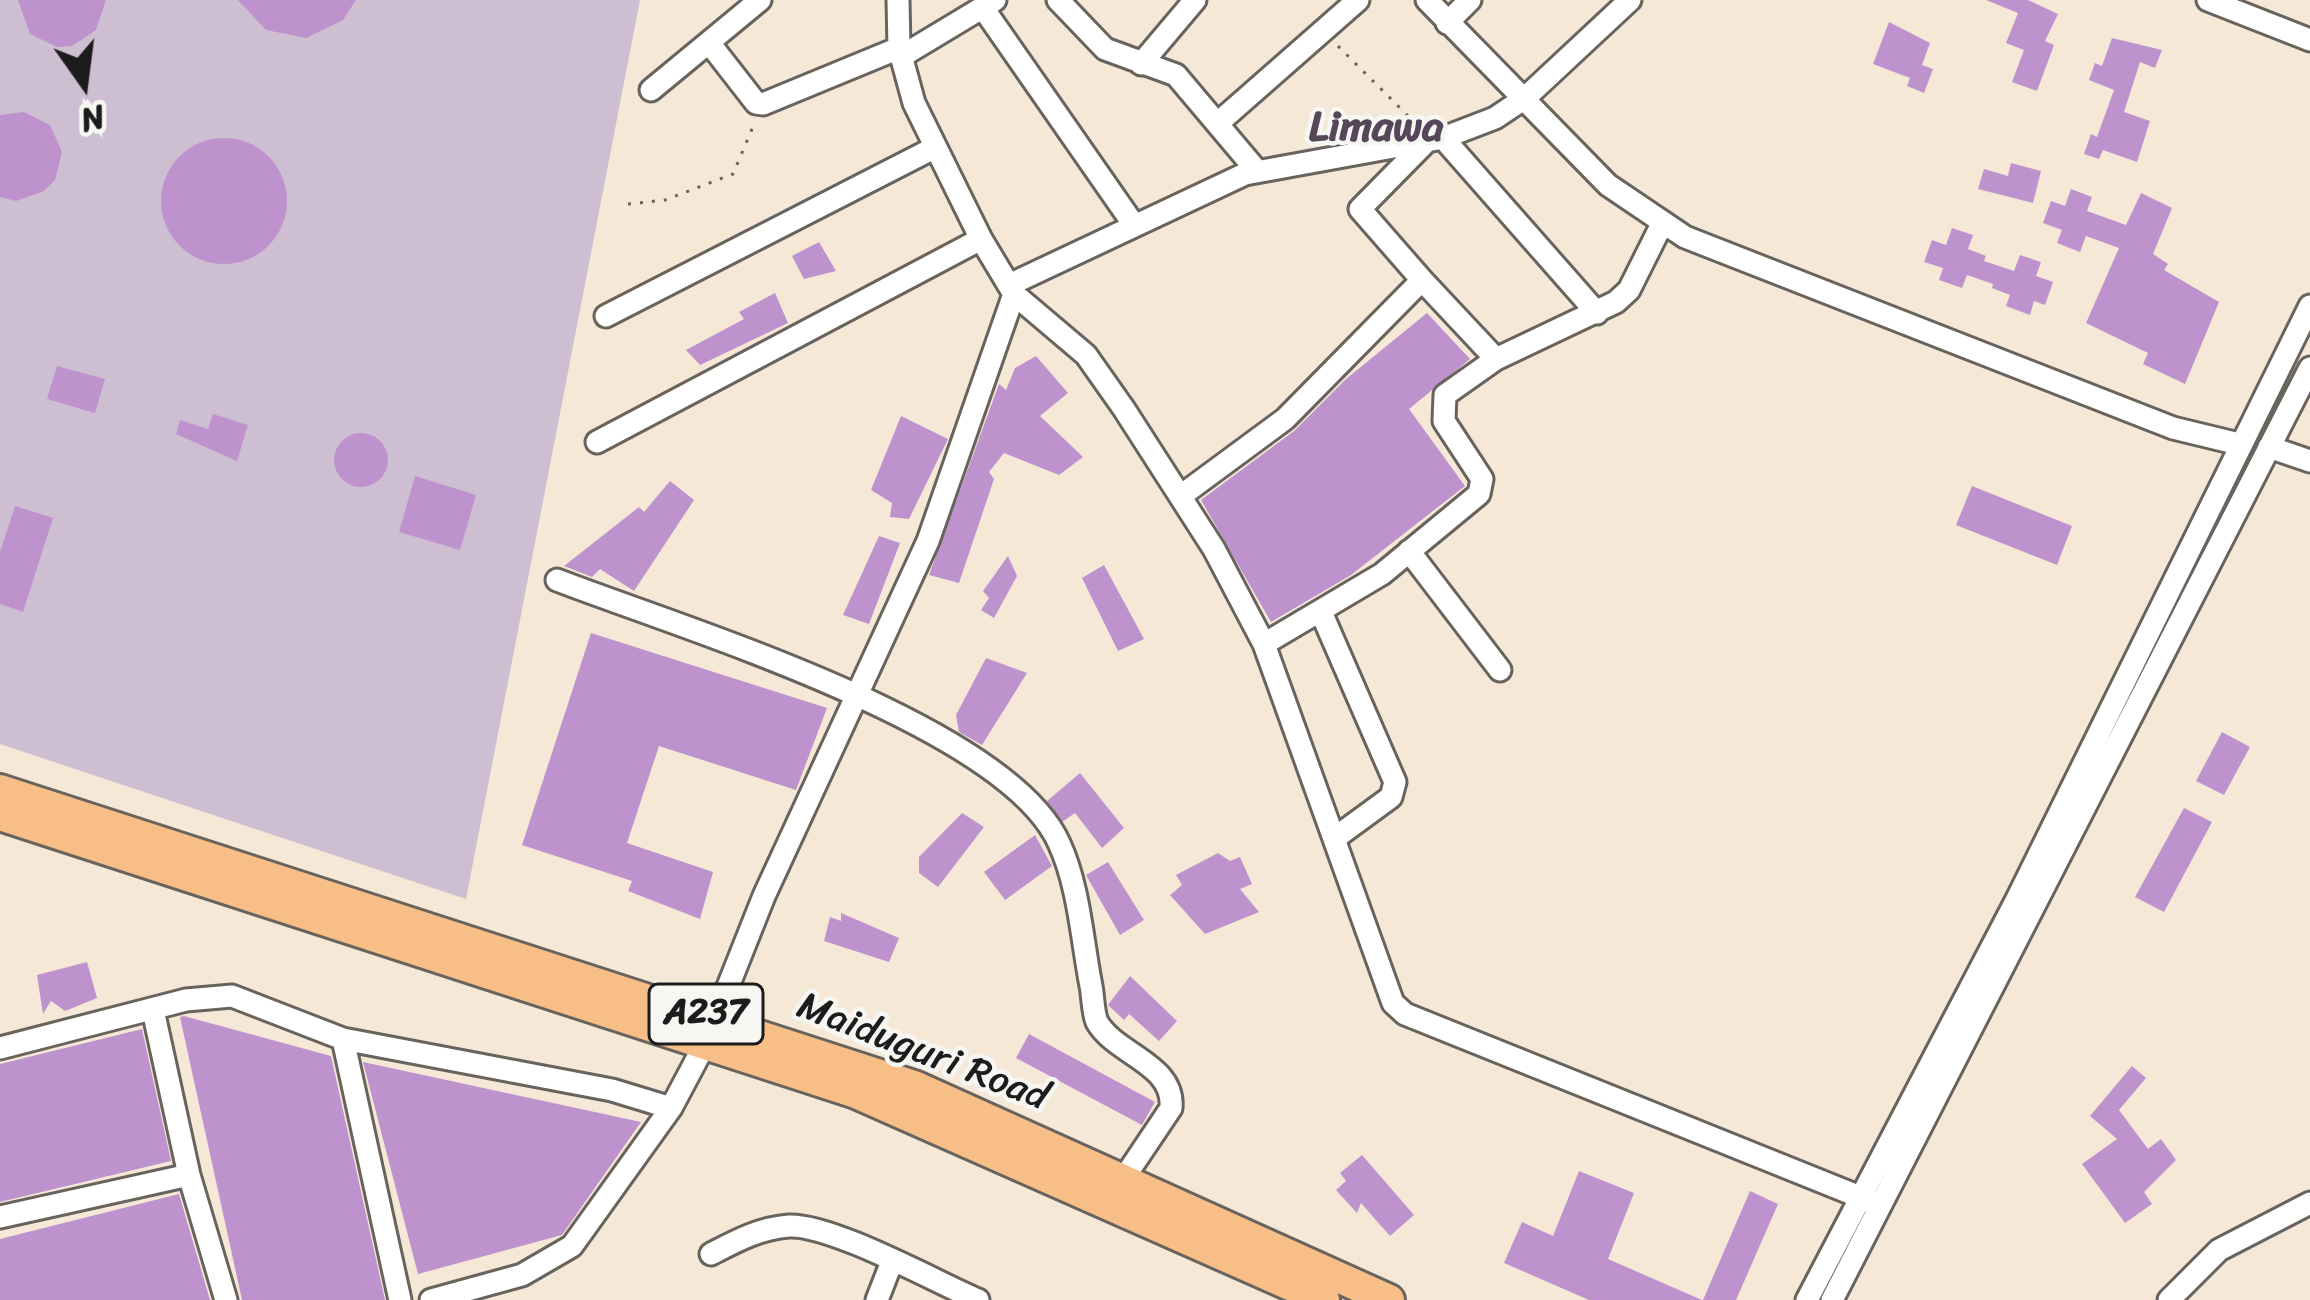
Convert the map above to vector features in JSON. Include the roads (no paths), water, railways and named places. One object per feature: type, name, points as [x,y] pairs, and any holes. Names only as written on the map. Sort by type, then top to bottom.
[{"type":"highway","name":"Maiduguri Road","points":[[0,791],[712,1030],[978,1142],[1324,1300]]},
{"type":"highway","name":"Maiduguri Road","points":[[0,815],[712,1030],[914,1086],[1389,1300]]},
{"type":"street","points":[[652,90],[760,0]]},
{"type":"street","points":[[898,0],[901,52],[932,148],[981,239],[1012,290],[1086,355],[1182,495],[1264,644],[1385,985],[1405,1014],[1871,1202]]},
{"type":"street","points":[[1058,0],[1105,50],[1176,75],[1257,171]]},
{"type":"street","points":[[1142,64],[1195,0]]},
{"type":"street","points":[[1218,123],[1358,0]]},
{"type":"street","points":[[1427,0],[1607,185],[1685,237],[2173,428],[2239,444]]},
{"type":"street","points":[[1447,23],[1470,0]]},
{"type":"street","points":[[2208,0],[2310,40]]},
{"type":"street","points":[[431,1300],[522,1275],[572,1246],[671,1108],[712,1030],[764,896],[928,541],[1012,290],[1134,225],[1257,171],[1436,138],[1495,118],[1525,98],[1626,1]]},
{"type":"street","points":[[710,44],[756,103],[763,104],[901,52],[989,4],[1134,225]]},
{"type":"street","points":[[1436,138],[1360,209],[1496,359]]},
{"type":"street","points":[[1436,138],[1597,313]]},
{"type":"street","points":[[606,316],[932,148]]},
{"type":"street","points":[[1264,644],[1321,612],[1408,551],[1483,489],[1442,409],[1445,395],[1496,359],[1597,313],[1629,290],[1663,222]]},
{"type":"street","points":[[597,442],[981,239]]},
{"type":"street","points":[[1182,495],[1286,419],[1422,280]]},
{"type":"street","points":[[1832,1300],[1871,1202],[2310,306]]},
{"type":"street","points":[[1807,1300],[1871,1202],[2310,368]]},
{"type":"street","points":[[2270,447],[2310,461]]},
{"type":"street","points":[[1408,551],[1500,670]]},
{"type":"street","points":[[557,580],[859,697],[967,752],[1039,811],[1059,841],[1097,1022],[1165,1080],[1172,1102],[1124,1178]]},
{"type":"street","points":[[1321,612],[1395,782],[1391,796],[1335,838]]},
{"type":"street","points":[[0,1048],[209,995],[232,996],[344,1040],[612,1090],[671,1108]]},
{"type":"street","points":[[152,1010],[189,1175],[226,1300]]},
{"type":"street","points":[[344,1040],[400,1300]]},
{"type":"street","points":[[0,1216],[189,1175]]},
{"type":"street","points":[[2169,1300],[2219,1250],[2310,1203]]},
{"type":"street","points":[[711,1254],[755,1232],[792,1226],[825,1231],[978,1300]]},
{"type":"street","points":[[877,1300],[891,1264]]},
{"type":"district","name":"Limawa","points":[[1376,129]]}]
